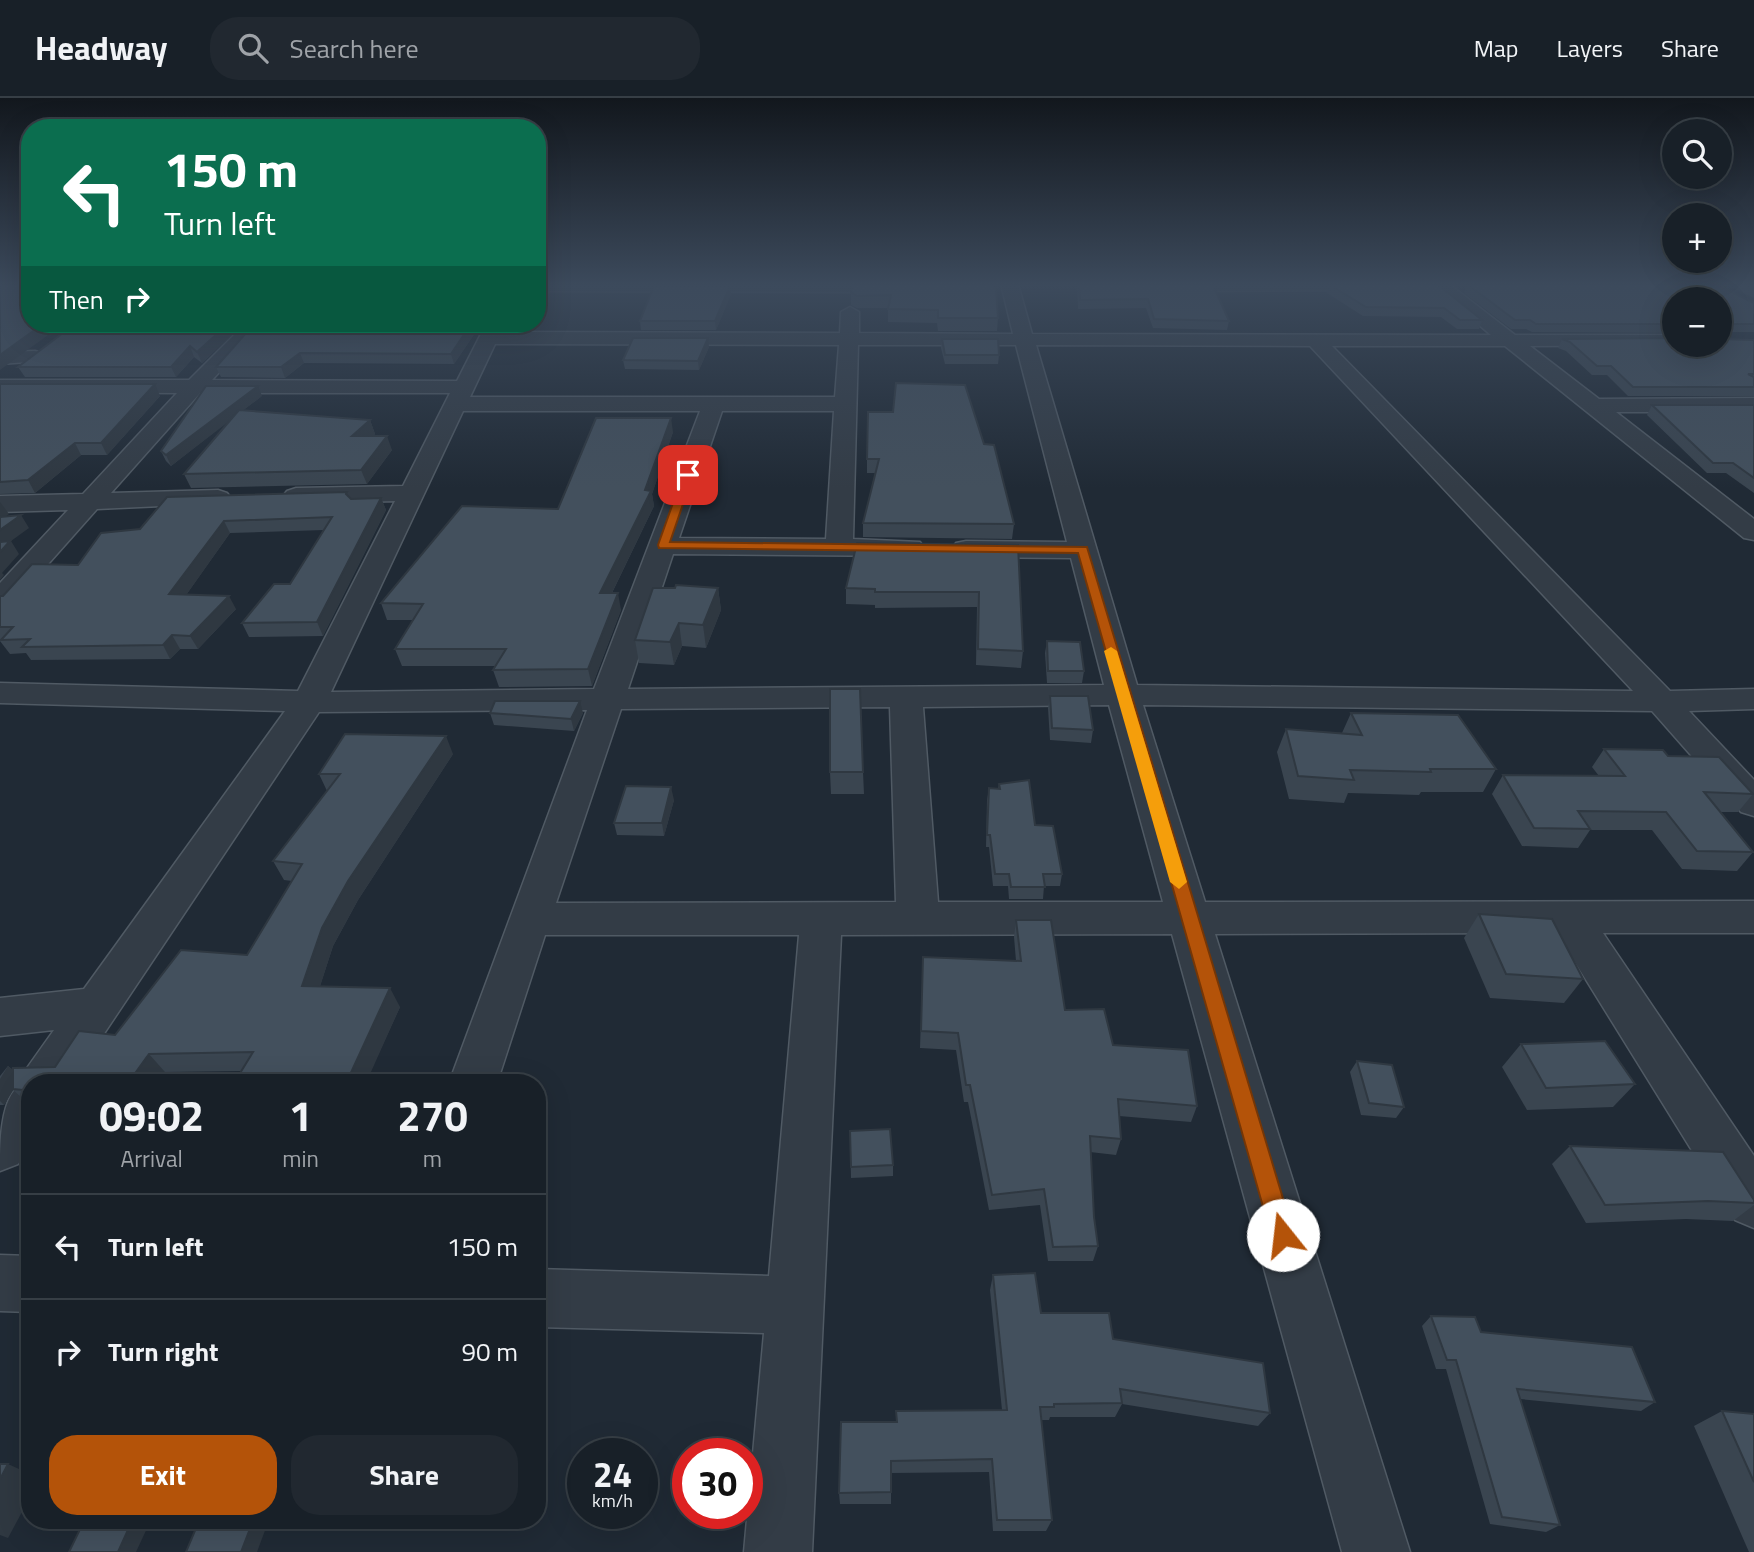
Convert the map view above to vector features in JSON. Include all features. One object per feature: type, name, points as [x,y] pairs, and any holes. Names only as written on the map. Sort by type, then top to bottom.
[{"type":"street","points":[[0,384],[42,352]]},
{"type":"street","points":[[0,600],[228,352]]},
{"type":"street","points":[[50,1074],[309,702],[482,352]]},
{"type":"street","points":[[839,547],[848,352]]},
{"type":"street","points":[[1028,352],[1123,695],[1376,1552]]},
{"type":"street","points":[[1326,352],[1661,701],[1754,803]]},
{"type":"street","points":[[1524,352],[1754,532]]},
{"type":"street","points":[[0,358],[35,357]]},
{"type":"street","points":[[0,384],[713,404],[846,404]]},
{"type":"street","points":[[477,1074],[529,919],[713,404]]},
{"type":"street","points":[[1593,406],[1754,405]]},
{"type":"street","points":[[273,497],[412,493]]},
{"type":"street","points":[[0,505],[245,498]]},
{"type":"street","points":[[663,545],[1083,550]]},
{"type":"street","points":[[0,694],[309,702],[1123,695],[1661,701],[1754,699]]},
{"type":"street","points":[[906,697],[918,918]]},
{"type":"street","points":[[1569,917],[1754,1202]]},
{"type":"street","points":[[529,919],[1754,917]]},
{"type":"street","points":[[778,1552],[821,919]]},
{"type":"street","points":[[0,1017],[97,1007]]},
{"type":"street","points":[[0,1147],[21,1117]]},
{"type":"street","points":[[0,1283],[21,1284]]},
{"type":"street","points":[[546,1298],[794,1305]]},
{"type":"building","points":[[38,352],[185,352],[171,367],[18,367]]},
{"type":"building","points":[[229,352],[452,352],[451,354],[300,353],[281,367],[216,367]]},
{"type":"building","points":[[627,352],[702,352],[698,361],[623,360]]},
{"type":"building","points":[[944,352],[999,352],[999,355],[945,355]]},
{"type":"building","points":[[1581,352],[1662,352],[1662,357],[1732,357],[1732,352],[1754,352],[1754,374],[1748,374],[1754,377],[1754,387],[1633,387],[1611,366],[1597,366]]},
{"type":"building","points":[[896,383],[965,385],[984,444],[994,445],[1014,524],[863,523],[879,459],[867,459],[868,412],[893,412]]},
{"type":"building","points":[[0,384],[155,384],[101,443],[75,443],[28,480],[0,482]]},
{"type":"building","points":[[206,386],[258,386],[166,455],[161,451]]},
{"type":"building","points":[[1652,405],[1754,405],[1754,478],[1733,463],[1713,463]]},
{"type":"building","points":[[239,410],[370,420],[352,436],[387,436],[361,470],[184,474]]},
{"type":"building","points":[[596,418],[671,418],[645,490],[651,491],[600,593],[618,593],[588,669],[493,670],[506,649],[395,649],[423,604],[381,603],[462,506],[558,509]]},
{"type":"building","points":[[347,492],[351,499],[381,498],[317,622],[242,623],[274,584],[290,584],[332,517],[224,521],[169,594],[229,596],[190,636],[172,635],[163,645],[22,647],[30,639],[1,640],[13,627],[0,627],[0,596],[3,596],[32,564],[78,565],[101,533],[140,529],[167,497]]},
{"type":"building","points":[[21,515],[0,530],[0,517]]},
{"type":"building","points":[[10,541],[0,552],[0,542]]},
{"type":"building","points":[[857,543],[1018,545],[1023,651],[978,649],[979,592],[875,592],[875,589],[846,588]]},
{"type":"building","points":[[676,585],[718,588],[703,625],[679,623],[670,642],[635,640],[653,588],[675,588]]},
{"type":"building","points":[[1047,641],[1080,642],[1084,671],[1048,671]]},
{"type":"building","points":[[830,689],[860,689],[863,772],[830,772]]},
{"type":"building","points":[[1050,696],[1088,696],[1093,730],[1052,728]]},
{"type":"building","points":[[495,701],[580,701],[571,719],[490,713]]},
{"type":"building","points":[[1351,713],[1458,715],[1496,769],[1430,769],[1431,772],[1350,770],[1354,780],[1298,776],[1286,729],[1362,735]]},
{"type":"building","points":[[345,734],[446,736],[348,881],[322,928],[302,986],[390,988],[350,1074],[240,1074],[253,1052],[149,1054],[135,1074],[21,1074],[21,1090],[13,1089],[13,1068],[55,1067],[79,1031],[115,1035],[181,950],[247,955],[302,864],[273,861],[340,774],[319,774]]},
{"type":"building","points":[[1604,749],[1663,750],[1668,756],[1719,757],[1753,794],[1704,792],[1753,852],[1697,851],[1666,812],[1578,811],[1590,829],[1534,828],[1503,775],[1625,776]]},
{"type":"building","points":[[1029,780],[1035,825],[1053,826],[1062,874],[1043,874],[1045,887],[1011,887],[1009,874],[995,874],[990,835],[987,835],[989,788],[1000,789],[999,784]]},
{"type":"building","points":[[626,786],[671,787],[662,823],[614,823]]},
{"type":"building","points":[[1479,914],[1552,919],[1583,979],[1506,974]]},
{"type":"building","points":[[1016,920],[1051,920],[1065,1010],[1104,1009],[1113,1045],[1188,1050],[1197,1106],[1118,1099],[1121,1139],[1090,1136],[1098,1246],[1053,1247],[1044,1189],[992,1195],[970,1085],[966,1085],[958,1033],[921,1031],[923,957],[1021,961]]},
{"type":"building","points":[[1605,1041],[1635,1084],[1546,1088],[1521,1044]]},
{"type":"building","points":[[1357,1061],[1392,1065],[1404,1107],[1369,1103]]},
{"type":"building","points":[[890,1129],[893,1165],[851,1167],[850,1131]]},
{"type":"building","points":[[1570,1146],[1723,1152],[1754,1203],[1708,1201],[1605,1205]]},
{"type":"building","points":[[1035,1273],[1041,1313],[1109,1313],[1113,1339],[1263,1363],[1270,1413],[1120,1389],[1122,1403],[1054,1404],[1054,1407],[1040,1407],[1052,1520],[997,1520],[992,1459],[891,1461],[891,1492],[839,1493],[841,1422],[897,1422],[896,1411],[1007,1410],[993,1275]]},
{"type":"building","points":[[1431,1316],[1475,1317],[1481,1332],[1632,1347],[1655,1402],[1517,1389],[1560,1525],[1502,1517],[1456,1360],[1447,1360]]},
{"type":"building","points":[[1722,1411],[1754,1414],[1754,1482]]},
{"type":"building","points":[[0,1464],[8,1464],[0,1479]]},
{"type":"building","points":[[80,1529],[128,1529],[118,1552],[69,1552]]},
{"type":"building","points":[[196,1529],[250,1529],[241,1552],[186,1552]]},
{"type":"slow traffic","points":[[1111,651],[1179,882]]},
{"type":"route","points":[[688,475],[663,545],[1083,550],[1123,695],[1283,1235]]}]
